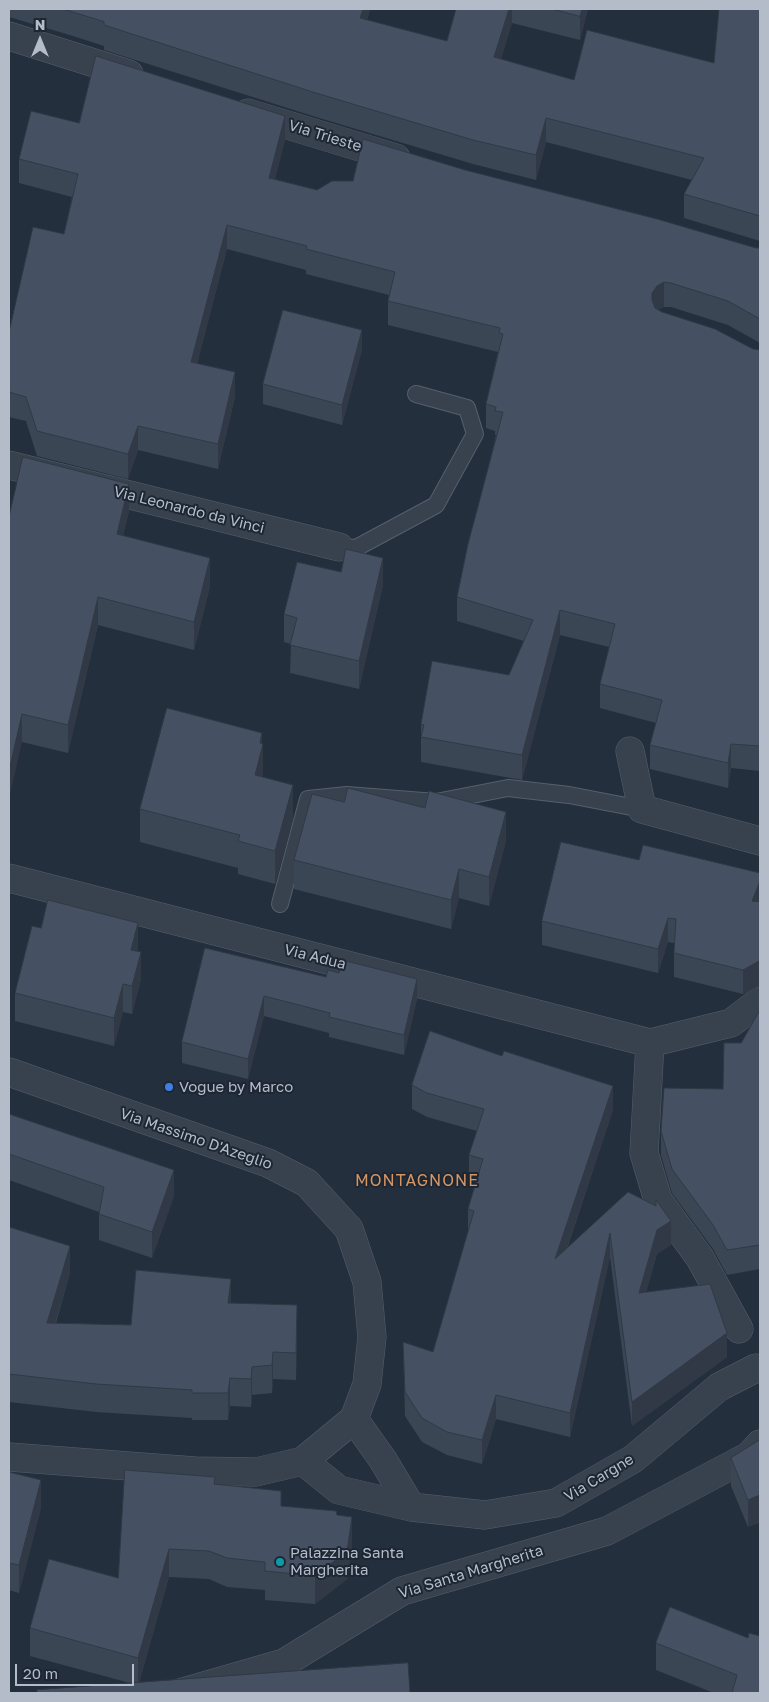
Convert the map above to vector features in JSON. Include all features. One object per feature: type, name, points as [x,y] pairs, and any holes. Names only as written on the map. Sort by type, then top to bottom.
[{"type":"street","points":[[9,36],[149,80]]},
{"type":"street","name":"Via Trieste","points":[[221,104],[422,166]]},
{"type":"street","name":"Via Leonardo da Vinci","points":[[9,465],[340,547]]},
{"type":"street","points":[[630,751],[642,809],[760,841]]},
{"type":"street","name":"Via Adua","points":[[9,878],[650,1043]]},
{"type":"street","points":[[739,1330],[700,1258],[658,1200],[644,1154],[650,1043],[732,1023],[760,1001]]},
{"type":"street","name":"Via Massimo D'Azeglio","points":[[9,1072],[268,1163],[307,1183],[349,1229],[367,1282],[372,1337],[367,1384],[354,1419]]},
{"type":"street","name":"Via Cargne","points":[[303,1461],[340,1490],[411,1507],[485,1515],[556,1504],[633,1459],[718,1387],[756,1368],[760,1369]]},
{"type":"street","points":[[9,1456],[195,1471],[256,1472],[303,1461],[354,1419],[383,1460],[411,1507]]},
{"type":"street","name":"Via Santa Margherita","points":[[180,1693],[284,1663],[402,1591],[607,1531],[749,1456],[760,1444]]},
{"type":"lane","points":[[340,547],[356,548],[436,505],[475,434],[468,408],[416,394]]},
{"type":"lane","points":[[280,904],[308,799],[347,795],[436,802],[508,788],[569,795],[642,809]]},
{"type":"building","points":[[63,9],[363,9],[360,18],[447,41],[456,9],[509,9],[494,57],[574,80],[587,30],[714,63],[719,9],[760,9],[760,216],[684,194],[704,158],[546,118],[536,155],[473,140],[316,93],[104,25],[104,22]]},
{"type":"building","points":[[552,9],[582,9],[580,16]]},
{"type":"building","points":[[96,56],[285,116],[269,178],[317,190],[332,181],[353,181],[363,139],[465,170],[657,219],[760,248],[760,319],[728,301],[671,283],[664,282],[657,286],[652,293],[652,300],[655,308],[662,312],[715,329],[753,349],[760,350],[760,746],[731,744],[728,763],[650,745],[662,700],[600,684],[615,624],[560,610],[522,755],[421,737],[424,725],[421,724],[432,661],[509,675],[533,620],[457,597],[468,544],[503,412],[495,411],[496,407],[486,404],[503,334],[499,333],[500,328],[388,301],[395,272],[306,249],[307,246],[227,225],[191,362],[235,372],[218,444],[138,426],[128,454],[37,431],[26,397],[9,392],[9,332],[33,227],[64,234],[78,174],[19,159],[31,111],[79,123]]},
{"type":"building","points":[[283,310],[362,330],[342,405],[263,384]]},
{"type":"building","points":[[23,457],[129,484],[117,534],[210,558],[194,622],[98,597],[68,725],[22,714],[9,771],[9,517]]},
{"type":"building","points":[[346,549],[383,558],[359,661],[290,645],[297,618],[284,614],[297,562],[341,572]]},
{"type":"building","points":[[167,708],[262,733],[260,743],[263,744],[255,775],[293,785],[275,851],[238,841],[240,835],[140,809]]},
{"type":"building","points":[[348,788],[425,808],[429,791],[506,812],[489,877],[459,869],[451,900],[294,860],[312,794],[344,802]]},
{"type":"building","points":[[561,842],[639,860],[643,845],[760,873],[760,881],[752,901],[760,902],[760,961],[743,970],[674,953],[676,919],[668,918],[658,949],[542,921]]},
{"type":"building","points":[[48,900],[138,923],[131,950],[141,952],[132,986],[123,984],[114,1018],[15,993],[32,926],[41,928]]},
{"type":"building","points":[[205,948],[326,977],[328,970],[339,973],[342,960],[417,979],[404,1035],[329,1017],[330,1013],[264,996],[248,1059],[182,1042]]},
{"type":"building","points":[[760,1010],[760,1245],[727,1250],[713,1225],[672,1169],[661,1131],[664,1088],[723,1089],[724,1043],[741,1043]]},
{"type":"building","points":[[430,1031],[502,1056],[504,1051],[613,1086],[555,1259],[628,1192],[656,1206],[656,1200],[671,1221],[657,1230],[639,1293],[710,1284],[727,1333],[632,1402],[610,1233],[570,1413],[496,1395],[482,1440],[447,1432],[422,1418],[405,1392],[403,1342],[433,1352],[474,1211],[468,1209],[483,1159],[469,1155],[484,1109],[427,1093],[412,1085]]},
{"type":"building","points":[[9,1114],[174,1170],[152,1232],[99,1214],[104,1187],[9,1154]]},
{"type":"building","points":[[9,1227],[70,1246],[47,1323],[131,1325],[136,1270],[231,1279],[228,1303],[297,1305],[296,1353],[273,1352],[272,1365],[252,1367],[251,1379],[230,1378],[228,1393],[192,1393],[192,1390],[96,1384],[9,1374]]},
{"type":"building","points":[[760,1440],[760,1495],[748,1500],[731,1458]]},
{"type":"building","points":[[125,1470],[215,1477],[214,1484],[281,1491],[281,1506],[336,1511],[337,1515],[352,1517],[347,1551],[315,1576],[265,1571],[265,1562],[227,1558],[209,1551],[169,1549],[138,1658],[30,1628],[49,1559],[118,1578]]},
{"type":"building","points":[[9,1472],[41,1480],[19,1565],[9,1563]]},
{"type":"building","points":[[670,1607],[748,1638],[749,1633],[760,1636],[760,1693],[732,1693],[737,1675],[656,1643]]},
{"type":"building","points":[[408,1663],[410,1693],[37,1693],[37,1690]]},
{"type":"place","name":"Vogue by Marco","points":[[169,1087]]},
{"type":"place","name":"Palazzina Santa Margherita","points":[[280,1562]]},
{"type":"district","name":"MONTAGNONE","points":[[417,1181]]}]
